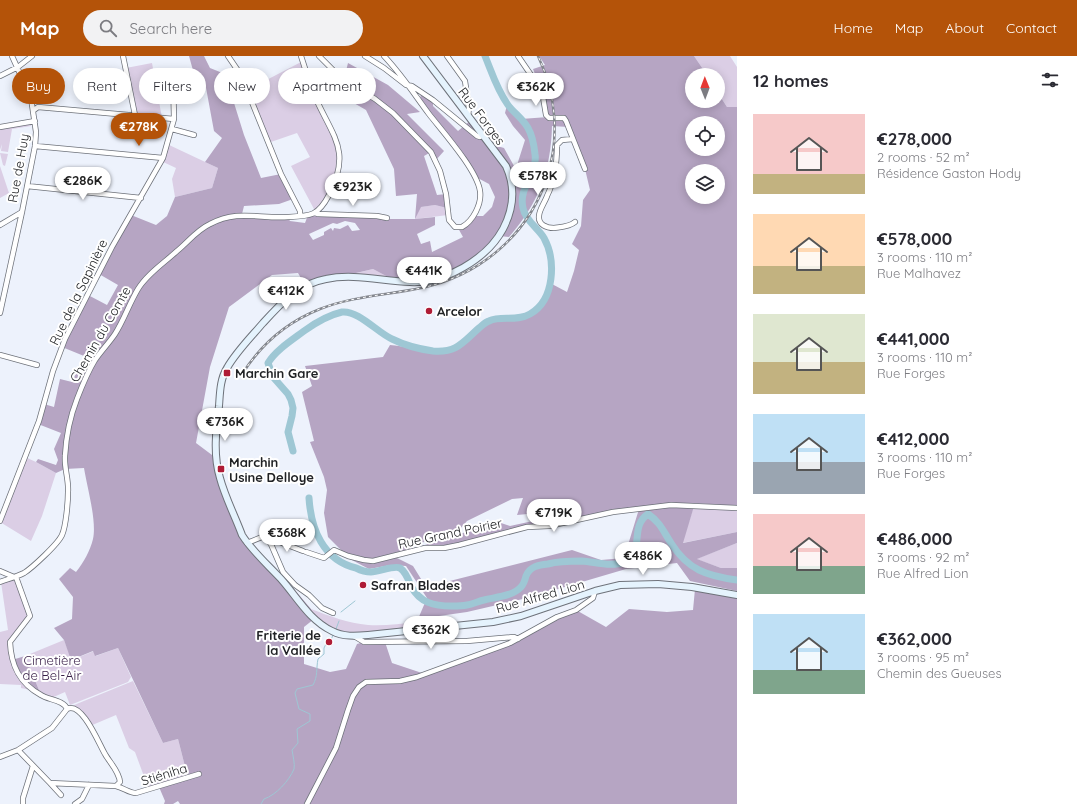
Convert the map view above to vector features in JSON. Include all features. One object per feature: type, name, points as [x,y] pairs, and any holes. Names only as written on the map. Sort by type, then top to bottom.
[{"type":"main road","name":"Rue Forges","points":[[247,543],[220,478],[216,458],[216,435],[222,380],[227,368],[247,341],[282,302],[305,285],[326,278],[340,277],[411,282],[425,281],[446,275],[467,265],[489,249],[499,236],[510,217],[513,199],[512,177],[506,166],[423,56]]},
{"type":"main road","name":"Rue Alfred Lion","points":[[247,543],[281,579],[314,619],[333,632],[354,636],[493,622],[521,616],[595,591],[620,585],[658,584],[692,587],[737,595]]},
{"type":"street","name":"Rue de Huy","points":[[0,312],[22,212],[35,146],[36,132],[34,110],[28,89],[12,56]]},
{"type":"street","points":[[0,76],[18,67],[32,56]]},
{"type":"street","points":[[123,56],[135,115]]},
{"type":"street","points":[[228,56],[242,75],[281,174],[300,211],[300,216]]},
{"type":"street","points":[[301,56],[317,101],[338,145],[338,176],[325,202],[320,210],[315,213]]},
{"type":"street","points":[[319,56],[341,78],[385,106],[425,144],[431,152],[440,171],[446,194],[450,220],[455,227],[462,227],[468,223],[477,209],[480,201],[479,186],[454,146],[384,56]]},
{"type":"street","points":[[365,56],[433,100],[477,136],[480,137],[483,135]]},
{"type":"street","points":[[447,56],[465,82],[469,108],[468,116]]},
{"type":"street","points":[[518,56],[542,91],[546,115],[549,118],[564,118],[566,121],[585,169]]},
{"type":"street","name":"Rue de la Sapinière","points":[[0,521],[39,421],[53,371],[65,339],[112,248],[163,158],[174,119],[174,104]]},
{"type":"street","points":[[34,110],[38,106],[174,119]]},
{"type":"street","name":"Rue de Huy","points":[[0,127],[35,121]]},
{"type":"street","points":[[172,129],[194,135]]},
{"type":"street","points":[[573,139],[562,140],[557,145],[557,159],[552,184],[539,216],[540,222],[543,226],[550,228],[565,227],[575,222]]},
{"type":"street","points":[[35,146],[163,158]]},
{"type":"street","points":[[27,186],[141,198]]},
{"type":"street","points":[[0,225],[22,212]]},
{"type":"street","name":"Chemin du Comte","points":[[0,582],[26,572],[48,551],[62,534],[69,490],[65,469],[65,456],[67,440],[76,402],[84,380],[96,359],[115,334],[139,288],[151,274],[197,232],[210,223],[231,216],[242,214],[271,217],[300,216],[315,213],[387,218]]},
{"type":"street","points":[[0,355],[37,365]]},
{"type":"street","name":"Rue Grand Poirier","points":[[270,543],[277,541],[324,558],[334,550],[348,556],[373,561],[425,548],[444,548],[459,545],[526,527],[549,526],[613,512],[671,505],[737,508]]},
{"type":"street","points":[[247,543],[266,535],[283,572],[295,586],[310,595],[322,608],[333,614]]},
{"type":"street","points":[[0,571],[15,577],[30,616],[10,642],[13,664],[28,686],[41,695],[64,704],[67,709]]},
{"type":"street","points":[[307,804],[336,748],[353,696],[359,687],[366,682],[400,681],[417,677],[518,639],[557,617],[576,610],[593,598],[595,591]]},
{"type":"street","points":[[354,636],[364,642],[467,641],[514,637],[518,639]]},
{"type":"street","points":[[0,757],[18,750],[52,728],[70,707],[76,709],[86,720],[105,755],[118,774],[120,782],[116,786]]},
{"type":"street","points":[[18,750],[61,795]]},
{"type":"street","points":[[23,804],[23,798],[34,766]]},
{"type":"street","name":"Stiéniha","points":[[50,783],[116,786],[123,788],[130,793],[136,793],[199,774]]},
{"type":"street","points":[[75,804],[82,799],[88,785]]},
{"type":"green space","points":[[694,56],[730,56],[737,67],[737,109],[736,107],[727,107],[725,104],[725,68],[702,68]]},
{"type":"green space","points":[[303,61],[305,68],[289,68]]},
{"type":"green space","points":[[152,63],[153,68],[139,68],[139,104],[159,104],[162,118],[135,115],[131,94],[131,68],[126,68]]},
{"type":"green space","points":[[278,74],[278,104],[319,104],[338,145],[338,176],[320,210],[314,209],[291,166],[310,157],[297,133],[268,143],[253,104],[270,104],[270,78]]},
{"type":"green space","points":[[30,122],[31,126],[12,129],[8,152],[1,151],[2,144],[0,150],[0,127]]},
{"type":"green space","points":[[167,144],[218,168],[212,188],[175,197],[172,179],[176,168],[161,161]]},
{"type":"green space","points":[[0,153],[8,154],[5,166],[3,165]]},
{"type":"green space","points":[[0,166],[9,193],[0,198]]},
{"type":"green space","points":[[435,205],[447,208],[448,215],[415,219],[420,207]]},
{"type":"green space","points":[[373,269],[391,278],[340,277]]},
{"type":"green space","points":[[25,457],[56,473],[42,516],[31,541],[0,522]]},
{"type":"green space","points":[[695,503],[737,506],[737,532],[682,543]]},
{"type":"green space","points":[[737,543],[737,568],[721,568],[696,559]]},
{"type":"green space","points":[[16,577],[30,614],[11,639],[12,657],[35,691],[21,688],[21,685],[0,684],[0,632],[8,630],[1,582]]},
{"type":"green space","points":[[311,609],[346,621],[368,625],[416,622],[409,630],[341,634],[314,619]]},
{"type":"green space","name":"Cimetière de Bel-Air","points":[[64,640],[72,660],[94,651],[96,656],[118,648],[131,677],[128,682],[70,705],[65,692],[49,699],[41,695],[25,656]]},
{"type":"green space","points":[[133,681],[163,743],[178,739],[188,778],[149,790],[135,752],[129,748],[116,715],[90,726],[72,707]]},
{"type":"shaded area","points":[[189,56],[204,56],[210,68],[214,70],[214,104],[234,104],[244,135],[261,178],[281,174],[293,199],[279,204],[244,206],[242,214],[287,217],[290,221],[305,223],[308,215],[390,219],[435,217],[435,225],[417,234],[421,244],[430,241],[432,252],[463,237],[458,228],[462,227],[473,216],[483,216],[492,207],[495,197],[489,184],[474,176],[420,101],[421,92],[433,100],[433,106],[458,131],[471,120],[490,144],[504,148],[518,173],[518,162],[525,140],[513,126],[505,113],[507,105],[521,119],[548,117],[542,91],[533,69],[545,65],[539,56],[694,56],[702,68],[685,68],[685,108],[725,108],[725,104],[727,107],[737,107],[737,506],[695,503],[683,543],[737,532],[737,543],[697,559],[721,568],[737,568],[737,591],[690,581],[677,563],[626,569],[531,597],[467,612],[418,619],[427,598],[406,566],[391,565],[369,569],[350,559],[328,537],[324,513],[327,490],[324,477],[310,442],[314,441],[302,392],[312,386],[305,366],[383,357],[390,345],[427,350],[446,350],[455,348],[462,345],[481,325],[489,320],[519,317],[532,312],[544,297],[550,283],[567,292],[579,250],[572,244],[581,226],[583,200],[590,190],[585,169],[568,127],[552,126],[546,172],[535,199],[519,225],[509,237],[499,236],[467,265],[425,281],[390,278],[373,269],[305,285],[298,273],[272,275],[229,307],[210,367],[196,443],[216,458],[220,478],[247,543],[282,575],[311,609],[314,619],[304,627],[304,664],[330,672],[346,669],[357,644],[364,642],[385,642],[392,663],[425,674],[510,643],[576,610],[606,627],[629,609],[667,612],[693,610],[695,589],[737,597],[737,804],[180,804],[178,801],[173,804],[164,804],[165,801],[159,787],[188,778],[178,739],[163,743],[118,648],[95,656],[93,651],[71,660],[64,640],[54,628],[72,619],[73,597],[59,579],[70,568],[76,572],[82,564],[93,539],[94,523],[84,468],[65,469],[56,473],[36,462],[38,459],[56,465],[58,460],[54,449],[61,433],[38,424],[44,404],[54,407],[60,379],[72,382],[84,356],[62,347],[88,295],[107,305],[118,285],[99,274],[131,215],[156,225],[167,216],[175,197],[212,188],[218,168],[205,162],[222,138],[214,131],[206,88],[206,68],[192,68]],"holes":[[[345,221],[355,223],[360,230],[352,231],[348,225],[340,229],[334,228],[333,231],[331,228],[324,232],[324,235],[313,240],[309,234],[333,223],[337,224]],[[523,498],[517,515],[538,513],[542,519],[510,526],[498,522],[412,549],[413,546],[460,529],[467,521],[512,499]],[[639,509],[624,558],[601,560],[572,550],[426,587],[413,566],[397,558],[397,555],[425,548],[459,545],[539,526]]]},
{"type":"shaded area","points":[[348,63],[357,68],[347,68]]},
{"type":"shaded area","points":[[376,78],[388,85],[420,112],[407,114],[444,151],[436,160],[431,152],[424,156],[437,195],[446,194],[447,208],[435,205],[421,207],[415,219],[417,194],[396,196],[394,169],[366,110],[356,104],[376,104]]},
{"type":"shaded area","points":[[25,656],[41,695],[28,686],[12,660]]},
{"type":"waterway","points":[[293,451],[288,432],[293,408],[291,400],[288,394],[273,377],[268,363],[271,358],[284,346],[313,325],[332,315],[348,312],[361,318],[386,336],[407,345],[433,351],[448,350],[459,346],[485,323],[494,319],[519,318],[530,314],[538,308],[549,290],[551,268],[548,247],[544,238],[526,216],[522,200],[525,187],[534,168],[535,154],[533,140],[526,125],[508,105],[501,93],[485,56]]},
{"type":"waterway","points":[[309,498],[310,510],[316,532],[327,551],[335,558],[345,564],[367,572],[374,572],[394,567],[400,568],[406,574],[415,592],[423,600],[433,604],[452,606],[465,605],[509,594],[518,590],[524,583],[530,570],[538,566],[565,561],[582,561],[604,564],[615,564],[626,561],[632,557],[635,551],[639,525],[642,519],[648,514],[659,524],[677,552],[691,566],[707,574],[737,580]]},
{"type":"waterway","points":[[341,612],[355,601]]},
{"type":"waterway","points":[[336,629],[339,621]]},
{"type":"waterway","points":[[331,640],[333,635]]},
{"type":"waterway","points":[[261,804],[264,799],[282,787],[294,769],[292,750],[298,743],[297,729],[310,721],[310,714],[299,709],[295,693],[297,689],[313,685],[315,682],[318,659],[324,654],[326,644]]},
{"type":"railway","points":[[241,376],[257,354],[275,336],[308,314],[345,301],[421,288],[443,282],[463,274],[482,263],[515,234],[528,217],[539,198],[547,177],[554,147],[555,131],[552,100],[549,85],[538,56]]},
{"type":"place","name":"Arcelor","points":[[429,311]]},
{"type":"place","name":"Marchin Gare","points":[[227,373]]},
{"type":"place","name":"Marchin Usine Delloye","points":[[221,469]]},
{"type":"place","name":"Safran Blades","points":[[363,585]]},
{"type":"place","name":"Friterie de la Vallée","points":[[329,642]]}]
